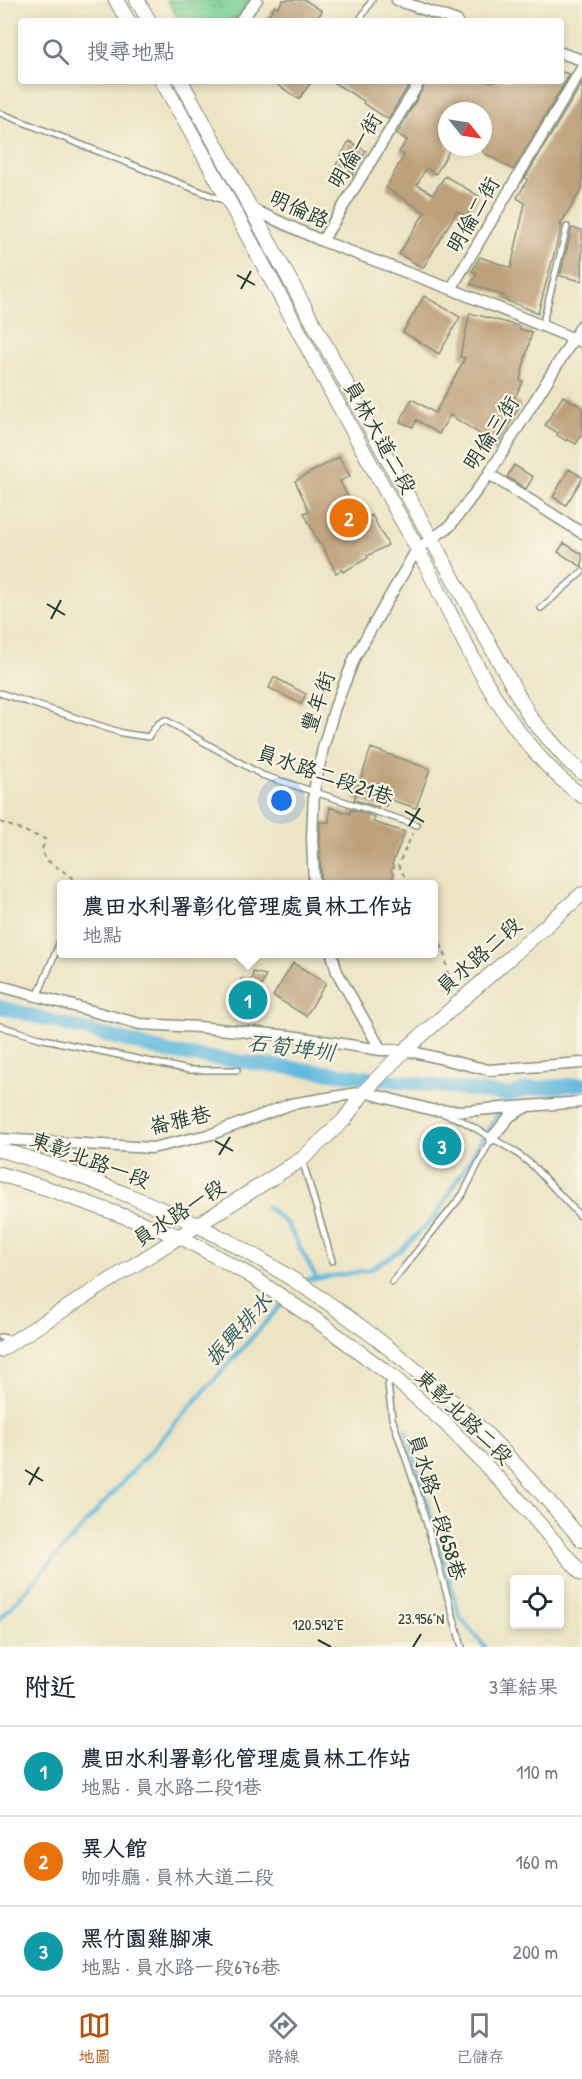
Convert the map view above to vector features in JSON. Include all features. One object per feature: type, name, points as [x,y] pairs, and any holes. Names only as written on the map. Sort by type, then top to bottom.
[{"type":"street","points":[[116,0],[126,18]]},
{"type":"street","points":[[137,0],[146,18]]},
{"type":"street","points":[[242,18],[257,0]]},
{"type":"street","points":[[398,0],[449,18]]},
{"type":"street","points":[[564,54],[582,60]]},
{"type":"street","name":"明倫二街","points":[[452,289],[582,68]]},
{"type":"street","name":"員林大道二段","points":[[164,84],[231,203],[417,549],[496,702],[533,749],[566,784],[582,796]]},
{"type":"street","name":"員林大道二段","points":[[186,84],[530,717],[569,762],[582,772]]},
{"type":"street","name":"明倫一街","points":[[322,241],[418,84]]},
{"type":"street","name":"明倫路","points":[[252,209],[322,241],[452,289],[578,341]]},
{"type":"street","name":"明倫三街","points":[[417,549],[450,526],[489,474],[578,341],[582,325]]},
{"type":"street","points":[[489,474],[582,533]]},
{"type":"street","name":"豐年街","points":[[314,880],[312,838],[314,791],[335,707],[355,657],[417,549]]},
{"type":"street","name":"員水路二段","points":[[364,1092],[405,1050],[582,894]]},
{"type":"street","points":[[333,958],[337,972],[381,1050]]},
{"type":"street","points":[[0,986],[140,1024],[290,1036],[381,1050],[405,1050],[489,1070],[582,1063]]},
{"type":"street","points":[[364,1092],[432,1110],[462,1115],[528,1106],[582,1102]]},
{"type":"street","name":"崙雅巷","points":[[0,1139],[152,1148],[212,1134],[291,1104],[364,1092]]},
{"type":"street","name":"員水路一段","points":[[0,1350],[302,1159],[344,1120],[364,1092]]},
{"type":"street","points":[[491,1139],[510,1116],[528,1106]]},
{"type":"street","name":"東彰北路一段","points":[[0,1150],[82,1176],[198,1225]]},
{"type":"street","name":"東彰北路一段","points":[[0,1174],[49,1189],[181,1237]]},
{"type":"street","name":"東彰北路二段","points":[[198,1225],[290,1277],[394,1353],[456,1405],[533,1484],[582,1540]]},
{"type":"street","name":"東彰北路二段","points":[[181,1237],[251,1276],[393,1377],[446,1424],[517,1498],[582,1574]]},
{"type":"lane","points":[[361,18],[372,0]]},
{"type":"lane","name":"明倫路","points":[[0,113],[231,203],[252,209]]},
{"type":"lane","points":[[542,326],[567,226]]},
{"type":"lane","points":[[541,608],[582,572]]},
{"type":"lane","name":"員水路二段21巷","points":[[0,693],[122,733],[148,737],[158,724],[165,720],[261,775],[417,825]]},
{"type":"lane","points":[[37,996],[57,949]]},
{"type":"lane","points":[[0,1026],[39,1038],[189,1070],[237,1070]]},
{"type":"lane","points":[[462,1115],[491,1139],[514,1150],[532,1165],[582,1218]]},
{"type":"lane","points":[[392,1282],[463,1194],[491,1139]]},
{"type":"lane","points":[[302,1159],[332,1261]]},
{"type":"lane","points":[[0,1336],[16,1340]]},
{"type":"lane","name":"員水路一段658巷","points":[[393,1377],[388,1385],[392,1418],[419,1497],[462,1647]]},
{"type":"path","points":[[0,822],[45,839],[42,850],[45,859],[75,880]]},
{"type":"path","points":[[406,880],[398,865],[417,825]]},
{"type":"path","points":[[438,938],[446,957],[447,972],[466,996]]},
{"type":"green space","points":[[167,0],[252,0],[236,18],[178,18]]},
{"type":"building","points":[[283,0],[305,0],[322,11],[318,18],[266,18],[275,6],[278,8]]},
{"type":"building","points":[[564,73],[570,74],[513,170],[490,156],[492,156],[492,102],[438,102],[438,156],[446,156],[436,174],[426,168],[417,185],[433,194],[445,176],[479,196],[467,217],[457,211],[423,268],[399,254],[425,212],[386,188],[404,155],[399,152],[407,140],[397,134],[425,84],[564,84]]},
{"type":"building","points":[[582,83],[582,189],[560,225],[562,225],[538,313],[503,299],[504,296],[471,284],[477,273],[472,271],[480,257],[511,268],[525,203],[517,198],[528,179],[525,178]]},
{"type":"building","points":[[276,84],[310,84],[299,99]]},
{"type":"building","points":[[336,84],[409,84],[388,119],[363,103],[364,101]]},
{"type":"building","points":[[349,141],[366,151],[352,175],[336,165]]},
{"type":"building","points":[[572,228],[582,230],[582,281],[560,276]]},
{"type":"building","points":[[424,296],[460,317],[439,354],[403,332]]},
{"type":"building","points":[[470,313],[519,326],[519,329],[532,332],[520,380],[523,382],[514,399],[521,404],[497,445],[450,415],[439,434],[417,420],[413,427],[400,422],[412,399],[435,413],[465,358],[460,357]]},
{"type":"building","points":[[563,396],[582,407],[582,434],[576,444],[567,439],[566,441],[545,425]]},
{"type":"building","points":[[339,457],[350,476],[340,481],[360,522],[372,515],[388,545],[343,572],[342,570],[336,573],[304,513],[309,511],[295,481]]},
{"type":"building","points":[[514,465],[533,477],[526,489],[507,477]]},
{"type":"building","points":[[569,469],[582,479],[566,505],[553,497]]},
{"type":"building","points":[[564,543],[582,554],[582,567],[558,552]]},
{"type":"building","points":[[274,677],[306,694],[301,704],[269,688]]},
{"type":"building","points":[[371,748],[430,769],[416,808],[388,799],[386,806],[379,804],[378,807],[354,800]]},
{"type":"building","points":[[330,807],[350,814],[351,809],[375,817],[373,822],[405,832],[392,864],[394,868],[391,870],[394,876],[392,880],[321,880],[320,822],[329,822]]},
{"type":"building","points":[[293,963],[326,983],[306,1016],[273,996]]},
{"type":"building","points":[[253,972],[266,975],[252,1010],[233,1008],[235,992],[239,992],[241,979],[252,980]]},
{"type":"building","points":[[437,1128],[460,1140],[448,1165],[425,1153]]},
{"type":"waterway","name":"石筍埤圳","points":[[0,1007],[172,1053],[509,1095],[528,1089],[582,1084]]},
{"type":"waterway","name":"振興排水","points":[[303,1281],[369,1270],[400,1251],[435,1217],[509,1095]]},
{"type":"waterway","points":[[266,1206],[287,1224],[317,1279]]},
{"type":"waterway","name":"振興排水","points":[[0,1619],[284,1302]]},
{"type":"waterway","points":[[406,1429],[460,1617],[485,1647]]},
{"type":"place","name":"異人館","points":[[349,518]]},
{"type":"place","name":"農田水利署彰化管理處員林工作站","points":[[248,1000]]},
{"type":"place","name":"黑竹園雞腳凍","points":[[442,1146]]}]
